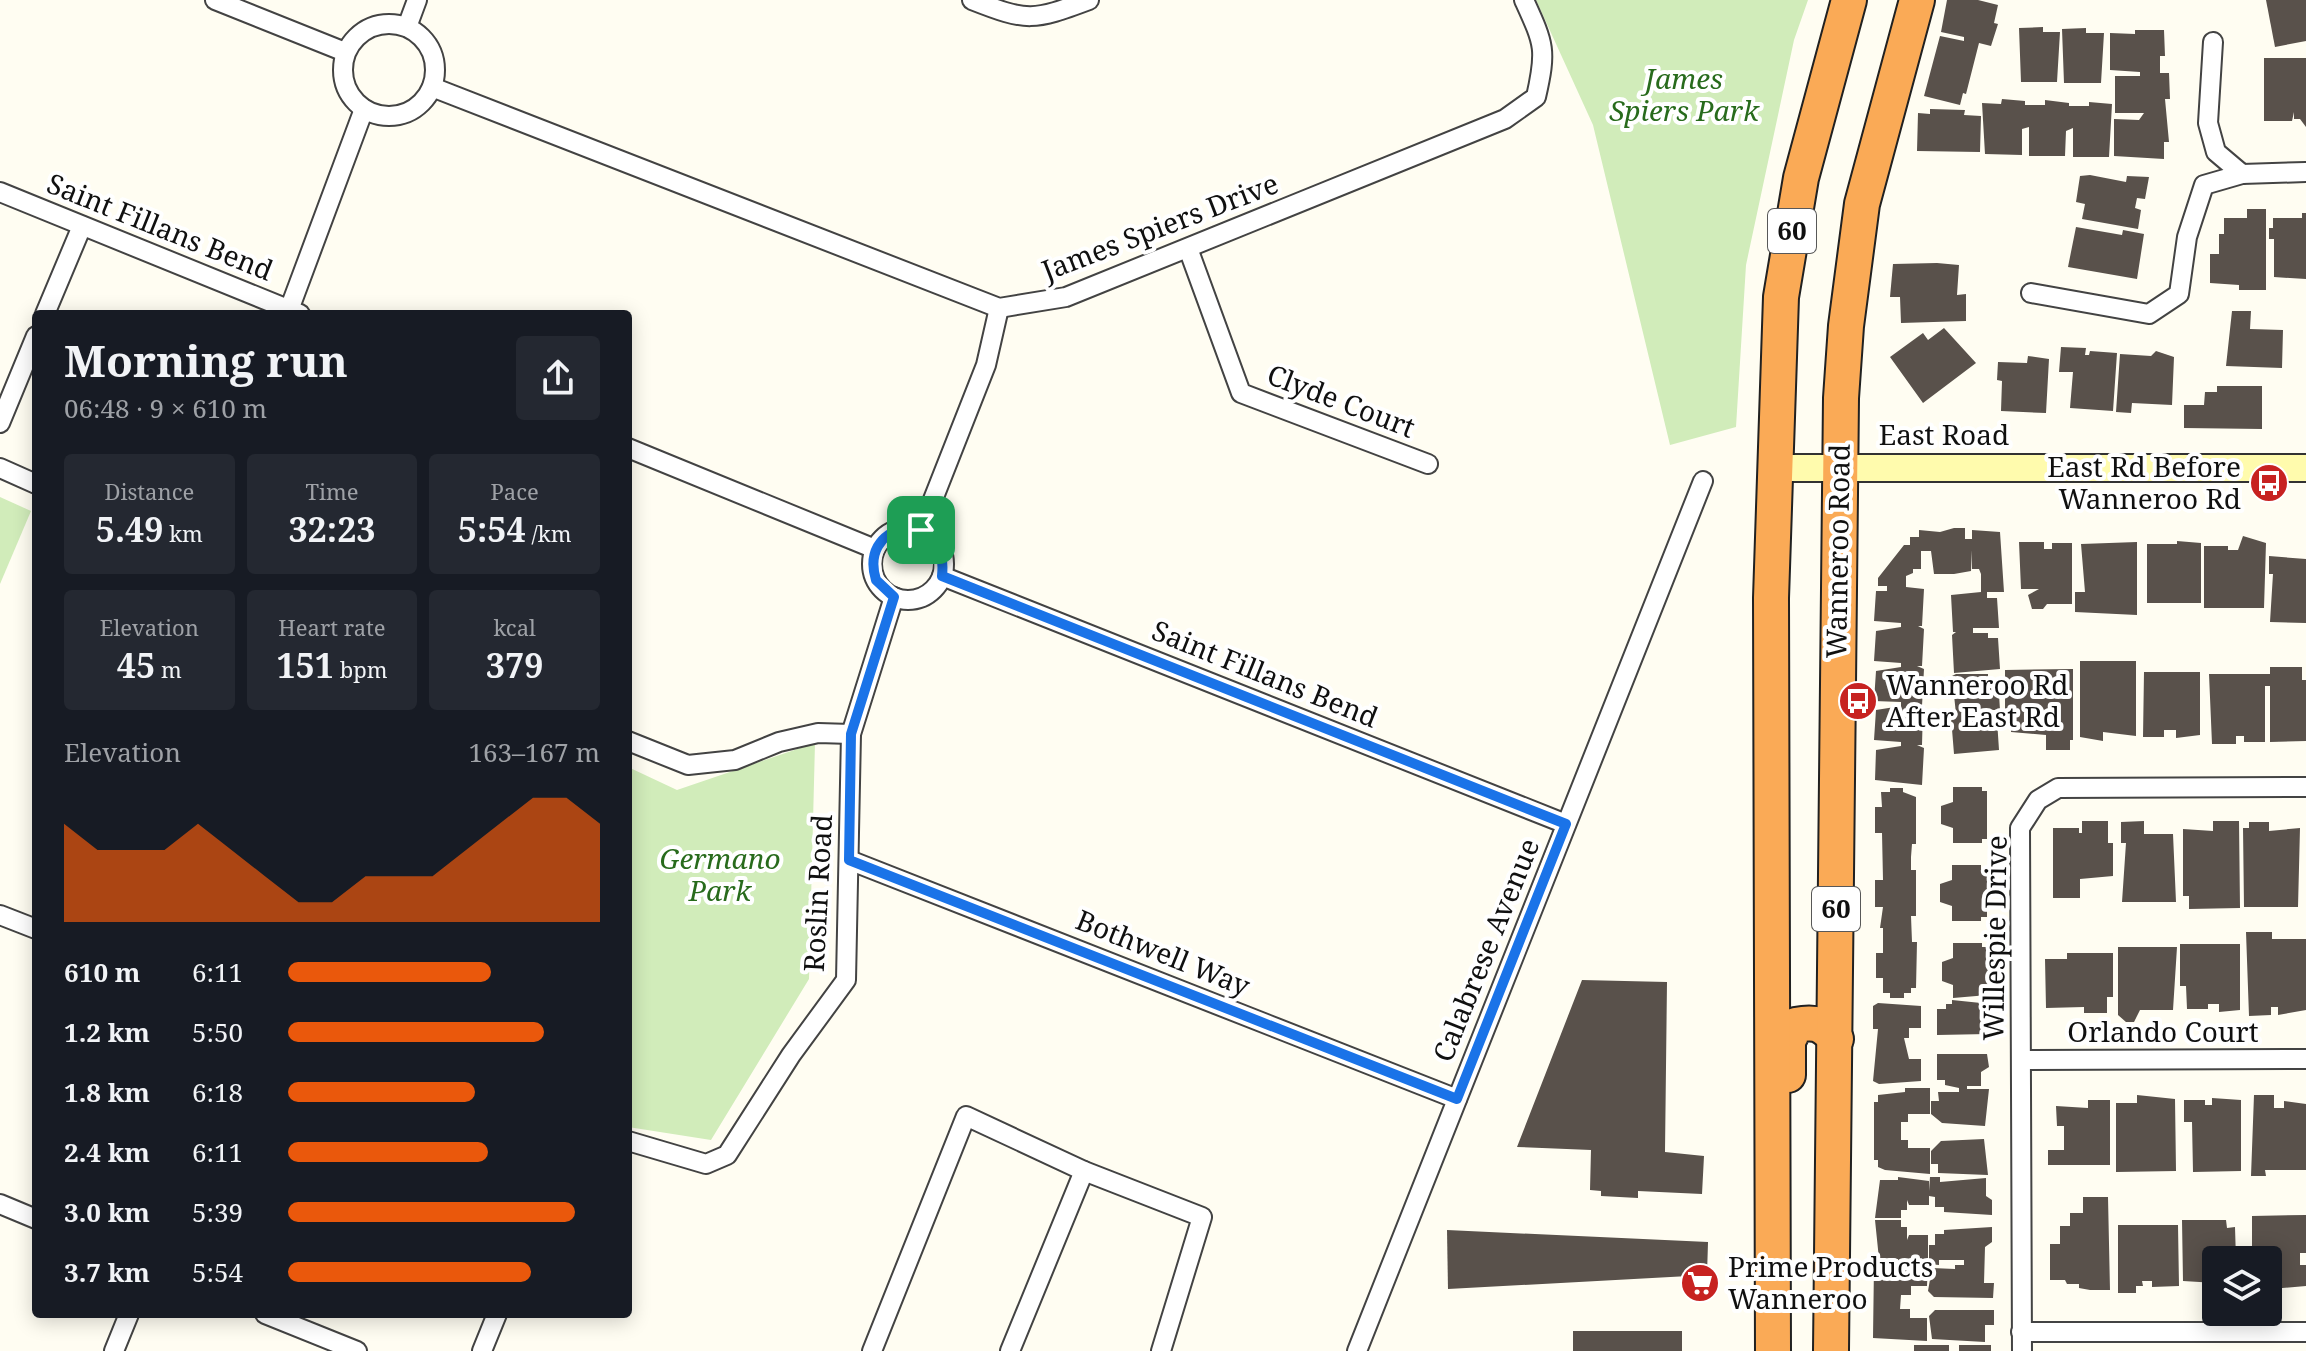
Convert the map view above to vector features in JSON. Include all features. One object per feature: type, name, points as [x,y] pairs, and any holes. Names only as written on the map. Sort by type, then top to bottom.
[{"type":"highway","name":"60","points":[[1773,1351],[1770,1084],[1773,468],[1781,297],[1801,178],[1849,0]]},
{"type":"highway","name":"Wanneroo Road","points":[[1831,1351],[1839,467],[1846,326],[1862,204],[1917,0]]},
{"type":"highway","name":"60","points":[[1773,1295],[1786,1232],[1788,1041],[1796,1025],[1811,1022],[1823,1025],[1836,1039]]},
{"type":"street","points":[[215,0],[345,52]]},
{"type":"street","points":[[407,27],[417,0]]},
{"type":"street","points":[[972,0],[1018,18],[1041,17],[1089,0]]},
{"type":"street","name":"James Spiers Drive","points":[[999,308],[1066,297],[1189,251],[1505,119],[1536,97],[1544,44],[1524,0]]},
{"type":"street","points":[[382,23],[407,27],[421,35],[430,49],[435,64],[432,87],[424,100],[404,113],[379,115],[364,109],[352,99],[344,84],[345,52],[354,38],[367,28],[382,23]]},
{"type":"street","points":[[2213,42],[2208,123],[2216,152],[2242,174]]},
{"type":"street","points":[[432,87],[999,308],[986,365],[921,530]]},
{"type":"street","points":[[295,310],[364,109]]},
{"type":"street","points":[[2031,293],[2149,314],[2179,294],[2187,237],[2204,185],[2242,174],[2306,172]]},
{"type":"street","name":"Saint Fillans Bend","points":[[0,192],[289,310]]},
{"type":"street","points":[[47,310],[82,226]]},
{"type":"street","name":"Clyde Court","points":[[1189,251],[1241,393],[1428,464]]},
{"type":"street","points":[[0,423],[32,346]]},
{"type":"street","points":[[632,450],[875,549]]},
{"type":"street","points":[[0,468],[32,482]]},
{"type":"street","name":"East Road","points":[[1773,468],[2306,468]]},
{"type":"street","name":"Calabrese Avenue","points":[[1357,1351],[1703,481]]},
{"type":"street","points":[[921,530],[940,546],[944,558],[942,576],[926,595],[915,599],[894,597],[876,580],[872,568],[875,549],[893,531],[921,530]]},
{"type":"street","name":"Saint Fillans Bend","points":[[942,576],[1566,824]]},
{"type":"street","name":"Roslin Road","points":[[632,1142],[706,1164],[727,1155],[791,1055],[846,980],[851,734],[894,597]]},
{"type":"street","points":[[632,743],[688,765],[735,760],[779,742],[818,733],[851,734]]},
{"type":"street","name":"Willespie Drive","points":[[2021,1342],[2020,828],[2038,800],[2058,788],[2306,787]]},
{"type":"street","name":"Bothwell Way","points":[[849,860],[1457,1099]]},
{"type":"street","points":[[0,915],[32,927]]},
{"type":"street","name":"Orlando Court","points":[[2021,1060],[2306,1059]]},
{"type":"street","points":[[872,1351],[966,1116],[1084,1171],[1202,1217],[1161,1351]]},
{"type":"street","points":[[1010,1351],[1084,1171]]},
{"type":"street","points":[[0,1204],[32,1217]]},
{"type":"street","points":[[114,1351],[127,1318]]},
{"type":"street","points":[[275,1318],[357,1351]]},
{"type":"street","points":[[482,1351],[495,1318]]},
{"type":"street","points":[[2021,1342],[2306,1332]]},
{"type":"green space","name":"James Spiers Park","points":[[1536,0],[1808,0],[1794,40],[1746,265],[1736,427],[1670,445],[1593,125]]},
{"type":"green space","points":[[0,497],[31,511],[0,584]]},
{"type":"green space","name":"Germano Park","points":[[815,743],[809,979],[711,1140],[632,1128],[632,769],[677,790]]},
{"type":"building","points":[[1947,0],[1978,0],[1998,5],[1994,23],[1998,24],[1991,46],[1979,43],[1966,94],[1963,93],[1960,105],[1924,96],[1940,36],[1964,41],[1964,37],[1941,32]]},
{"type":"building","points":[[2266,0],[2306,0],[2306,41],[2275,47]]},
{"type":"building","points":[[2043,27],[2043,32],[2060,32],[2057,82],[2021,82],[2019,28]]},
{"type":"building","points":[[2086,28],[2086,33],[2104,33],[2101,83],[2064,83],[2062,29]]},
{"type":"building","points":[[2135,30],[2164,30],[2165,56],[2160,56],[2160,73],[2169,73],[2170,99],[2165,99],[2169,142],[2164,142],[2164,159],[2114,156],[2114,119],[2139,120],[2144,113],[2115,113],[2115,76],[2140,76],[2140,72],[2110,70],[2110,33],[2135,34]]},
{"type":"building","points":[[2264,58],[2306,58],[2306,127],[2300,119],[2294,119],[2294,112],[2292,121],[2264,121]]},
{"type":"building","points":[[2002,99],[2025,101],[2025,105],[2045,105],[2045,100],[2069,103],[2069,106],[2089,106],[2089,102],[2112,104],[2109,157],[2073,157],[2073,128],[2066,131],[2065,156],[2029,156],[2029,127],[2022,129],[2022,155],[1985,154],[1982,103],[2001,104]]},
{"type":"building","points":[[1930,109],[1965,110],[1964,115],[1981,116],[1980,152],[1917,151],[1918,113],[1930,114]]},
{"type":"building","points":[[2080,176],[2126,182],[2127,176],[2149,177],[2145,199],[2137,198],[2135,208],[2141,210],[2138,229],[2082,219],[2085,204],[2076,202]]},
{"type":"building","points":[[2247,209],[2266,209],[2266,290],[2239,290],[2239,285],[2210,283],[2210,254],[2219,254],[2219,234],[2224,234],[2224,218],[2247,218]]},
{"type":"building","points":[[2302,213],[2306,213],[2306,279],[2274,277],[2274,239],[2269,239],[2273,218],[2302,218]]},
{"type":"building","points":[[2076,227],[2122,235],[2123,230],[2144,234],[2137,279],[2068,267]]},
{"type":"building","points":[[1893,264],[1959,265],[1957,295],[1966,294],[1966,321],[1901,323],[1900,297],[1890,297]]},
{"type":"building","points":[[2232,311],[2251,311],[2250,329],[2283,330],[2282,368],[2226,366]]},
{"type":"building","points":[[1944,328],[1976,363],[1923,403],[1890,357],[1923,333],[1928,340]]},
{"type":"building","points":[[2061,347],[2086,348],[2085,355],[2089,355],[2090,351],[2117,353],[2113,411],[2070,408],[2073,372],[2059,372]]},
{"type":"building","points":[[2156,351],[2174,357],[2172,405],[2132,403],[2131,413],[2116,412],[2120,354],[2151,356]]},
{"type":"building","points":[[2028,356],[2049,359],[2046,413],[2001,411],[2002,381],[1997,380],[1998,362],[2027,363]]},
{"type":"building","points":[[2217,386],[2262,386],[2262,429],[2184,428],[2184,405],[2204,405],[2205,392],[2217,392]]},
{"type":"building","points":[[1965,528],[1965,539],[1972,539],[1972,530],[2000,532],[2004,592],[1987,592],[1987,598],[1997,598],[1999,628],[1973,628],[1973,633],[1988,633],[1988,638],[1998,638],[2000,669],[1954,673],[1952,635],[1956,632],[1953,632],[1951,595],[1981,592],[1981,574],[1979,569],[1972,569],[1972,550],[1971,571],[1954,574],[1934,574],[1931,551],[1921,551],[1921,569],[1913,569],[1913,573],[1906,576],[1906,587],[1924,589],[1922,626],[1918,626],[1924,629],[1922,666],[1917,666],[1924,669],[1922,706],[1917,706],[1923,708],[1922,745],[1917,745],[1924,748],[1922,785],[1875,780],[1876,750],[1901,746],[1901,742],[1874,740],[1876,710],[1901,706],[1901,702],[1874,701],[1876,671],[1901,667],[1901,663],[1874,661],[1876,631],[1901,627],[1901,623],[1874,621],[1876,591],[1887,591],[1887,586],[1878,586],[1878,578],[1904,545],[1910,545],[1910,537],[1919,537],[1919,530],[1940,532]]},
{"type":"building","points":[[2243,536],[2266,543],[2264,608],[2204,608],[2204,546],[2228,546],[2228,550],[2238,550]]},
{"type":"building","points":[[2177,541],[2201,543],[2201,603],[2147,603],[2147,544],[2177,544]]},
{"type":"building","points":[[2019,542],[2044,542],[2044,549],[2052,549],[2052,543],[2072,543],[2072,604],[2047,604],[2043,609],[2032,609],[2028,595],[2039,589],[2021,589]]},
{"type":"building","points":[[2137,542],[2137,615],[2075,612],[2075,592],[2085,592],[2081,544]]},
{"type":"building","points":[[2269,556],[2306,559],[2306,623],[2270,622],[2273,574],[2269,574]]},
{"type":"building","points":[[2080,661],[2136,661],[2136,736],[2103,732],[2103,741],[2080,737]]},
{"type":"building","points":[[2270,667],[2302,667],[2302,680],[2306,680],[2306,741],[2270,742],[2270,686],[2265,686],[2265,742],[2244,742],[2244,736],[2236,736],[2236,744],[2212,744],[2209,674],[2270,674]]},
{"type":"building","points":[[2073,669],[2073,740],[2070,740],[2070,750],[2046,750],[2046,735],[2011,732],[2011,712],[2005,712],[2005,670]]},
{"type":"building","points":[[2144,672],[2200,672],[2200,735],[2176,738],[2176,730],[2164,730],[2164,737],[2143,737]]},
{"type":"building","points":[[1988,674],[1988,679],[1998,679],[2000,710],[1974,710],[1974,714],[1987,714],[1987,720],[1997,720],[1999,750],[1954,754],[1951,717],[1956,714],[1952,676]]},
{"type":"building","points":[[1953,787],[1982,787],[1982,791],[1987,791],[1987,839],[1982,839],[1982,843],[1953,843],[1953,828],[1941,824],[1941,806],[1953,802]]},
{"type":"building","points":[[1890,788],[1903,788],[1903,792],[1916,797],[1916,844],[1912,844],[1911,870],[1916,870],[1916,916],[1911,916],[1912,942],[1917,942],[1916,988],[1911,988],[1911,993],[1904,993],[1904,998],[1890,998],[1890,993],[1883,993],[1883,978],[1876,978],[1876,953],[1883,953],[1883,928],[1880,928],[1883,907],[1875,907],[1875,880],[1883,880],[1882,833],[1875,833],[1875,807],[1882,807],[1881,792],[1890,792]]},
{"type":"building","points":[[2082,821],[2108,821],[2108,843],[2113,843],[2113,876],[2080,879],[2080,898],[2053,898],[2053,828],[2079,828],[2079,833],[2082,833]]},
{"type":"building","points":[[2144,821],[2144,834],[2173,834],[2176,902],[2122,902],[2126,843],[2121,843],[2121,822]]},
{"type":"building","points":[[2213,821],[2239,821],[2240,908],[2189,909],[2189,896],[2183,896],[2183,829],[2213,831]]},
{"type":"building","points":[[2249,822],[2269,822],[2269,831],[2300,828],[2298,907],[2244,907],[2243,828],[2249,828]]},
{"type":"building","points":[[1952,865],[1981,865],[1981,869],[1987,869],[1987,917],[1981,917],[1981,921],[1952,921],[1952,906],[1940,902],[1940,884],[1952,880]]},
{"type":"building","points":[[2246,932],[2272,932],[2272,939],[2306,939],[2306,1010],[2278,1015],[2278,1007],[2271,1007],[2271,1015],[2249,1016]]},
{"type":"building","points":[[1953,943],[1982,943],[1982,947],[1988,947],[1988,995],[1953,998],[1953,985],[1942,981],[1942,962],[1953,958]]},
{"type":"building","points":[[2180,944],[2240,944],[2240,1010],[2219,1012],[2219,1004],[2208,1004],[2208,1009],[2187,1009],[2186,986],[2180,986]]},
{"type":"building","points":[[2118,947],[2177,947],[2173,1010],[2140,1010],[2134,1022],[2126,1022],[2118,1015]]},
{"type":"building","points":[[2067,953],[2113,953],[2113,997],[2107,997],[2107,1013],[2084,1013],[2084,1007],[2046,1008],[2045,959],[2067,959]]},
{"type":"building","points":[[1582,980],[1667,982],[1665,1152],[1704,1156],[1702,1194],[1638,1191],[1638,1198],[1601,1196],[1601,1191],[1590,1190],[1591,1150],[1517,1147]]},
{"type":"building","points":[[1952,1000],[1981,1003],[1982,1017],[1989,1021],[1988,1034],[1937,1035],[1937,1009],[1946,1009],[1946,1004],[1952,1004]]},
{"type":"building","points":[[1878,1003],[1921,1006],[1921,1028],[1909,1028],[1909,1038],[1904,1038],[1909,1059],[1921,1059],[1921,1081],[1879,1084],[1873,1081],[1878,1029],[1873,1029],[1873,1006]]},
{"type":"building","points":[[1937,1054],[1987,1054],[1989,1067],[1981,1072],[1981,1086],[1967,1086],[1967,1089],[1989,1089],[1985,1126],[1942,1123],[1931,1114],[1931,1101],[1939,1101],[1938,1092],[1959,1092],[1959,1088],[1945,1085],[1945,1080],[1937,1080]]},
{"type":"building","points":[[1905,1088],[1930,1088],[1930,1114],[1908,1114],[1908,1122],[1901,1122],[1901,1140],[1908,1140],[1908,1148],[1930,1148],[1930,1174],[1885,1170],[1878,1167],[1878,1160],[1874,1160],[1874,1102],[1878,1102],[1878,1095],[1905,1092]]},
{"type":"building","points":[[2137,1095],[2175,1099],[2176,1171],[2116,1172],[2116,1103],[2137,1103]]},
{"type":"building","points":[[2254,1095],[2274,1095],[2274,1108],[2284,1108],[2284,1101],[2306,1104],[2306,1170],[2265,1170],[2266,1176],[2251,1176]]},
{"type":"building","points":[[2212,1098],[2241,1100],[2241,1171],[2193,1172],[2192,1122],[2184,1122],[2184,1100],[2205,1100],[2205,1105],[2212,1105]]},
{"type":"building","points":[[2088,1100],[2110,1100],[2110,1165],[2048,1165],[2048,1150],[2064,1150],[2064,1126],[2057,1126],[2056,1106],[2088,1108]]},
{"type":"building","points":[[1984,1139],[1988,1175],[1938,1173],[1938,1164],[1931,1164],[1931,1151],[1941,1141]]},
{"type":"building","points":[[1898,1177],[1929,1181],[1929,1191],[1930,1177],[1940,1177],[1940,1182],[1986,1178],[1986,1196],[1992,1200],[1992,1215],[1944,1212],[1944,1207],[1935,1207],[1935,1197],[1929,1196],[1929,1205],[1909,1205],[1907,1200],[1907,1210],[1901,1210],[1901,1218],[1875,1218],[1880,1180],[1898,1180]]},
{"type":"building","points":[[2083,1197],[2108,1197],[2110,1290],[2090,1290],[2079,1288],[2079,1284],[2067,1284],[2065,1280],[2050,1280],[2050,1244],[2060,1244],[2060,1226],[2070,1226],[2070,1213],[2083,1213]]},
{"type":"building","points":[[2306,1215],[2306,1253],[2300,1253],[2300,1265],[2306,1265],[2306,1286],[2282,1288],[2282,1246],[2252,1246],[2252,1216]]},
{"type":"building","points":[[1875,1220],[1901,1220],[1901,1227],[1907,1227],[1907,1240],[1909,1235],[1928,1235],[1928,1259],[1919,1259],[1919,1263],[1928,1263],[1927,1286],[1911,1286],[1911,1295],[1901,1295],[1900,1309],[1910,1309],[1910,1318],[1927,1318],[1927,1341],[1873,1338],[1874,1265],[1898,1263],[1898,1259],[1879,1259]]},
{"type":"building","points":[[2182,1220],[2226,1220],[2227,1228],[2235,1227],[2236,1246],[2202,1246],[2202,1282],[2183,1281]]},
{"type":"building","points":[[2118,1225],[2178,1225],[2179,1286],[2152,1287],[2152,1281],[2142,1281],[2143,1286],[2136,1286],[2136,1293],[2118,1293]]},
{"type":"building","points":[[1992,1227],[1992,1242],[1985,1247],[1984,1283],[1994,1283],[1993,1298],[1934,1297],[1928,1291],[1932,1268],[1955,1269],[1955,1265],[1964,1265],[1964,1260],[1939,1260],[1939,1265],[1929,1264],[1929,1245],[1935,1245],[1935,1234],[1944,1234],[1944,1230]]},
{"type":"building","points":[[1447,1230],[1708,1242],[1707,1275],[1448,1289]]},
{"type":"building","points":[[1935,1310],[1994,1310],[1994,1325],[1985,1325],[1985,1342],[1932,1339],[1929,1316]]},
{"type":"building","points":[[1573,1331],[1682,1331],[1682,1351],[1573,1351]]},
{"type":"building","points":[[1914,1345],[1949,1345],[1949,1351],[1914,1351]]},
{"type":"building","points":[[1959,1345],[1991,1345],[1991,1351],[1959,1351]]},
{"type":"place","name":"East Rd Before Wanneroo Rd","points":[[2269,483]]},
{"type":"place","name":"Wanneroo Rd After East Rd","points":[[1858,701]]},
{"type":"place","name":"Prime Products Wanneroo","points":[[1700,1283]]},
{"type":"route","points":[[905,528],[921,530],[932,536],[940,546],[944,558],[942,576],[1566,824],[1457,1099],[849,860],[851,734],[894,597],[883,590],[876,580],[872,568],[873,555],[882,538],[893,531],[905,528]]}]
